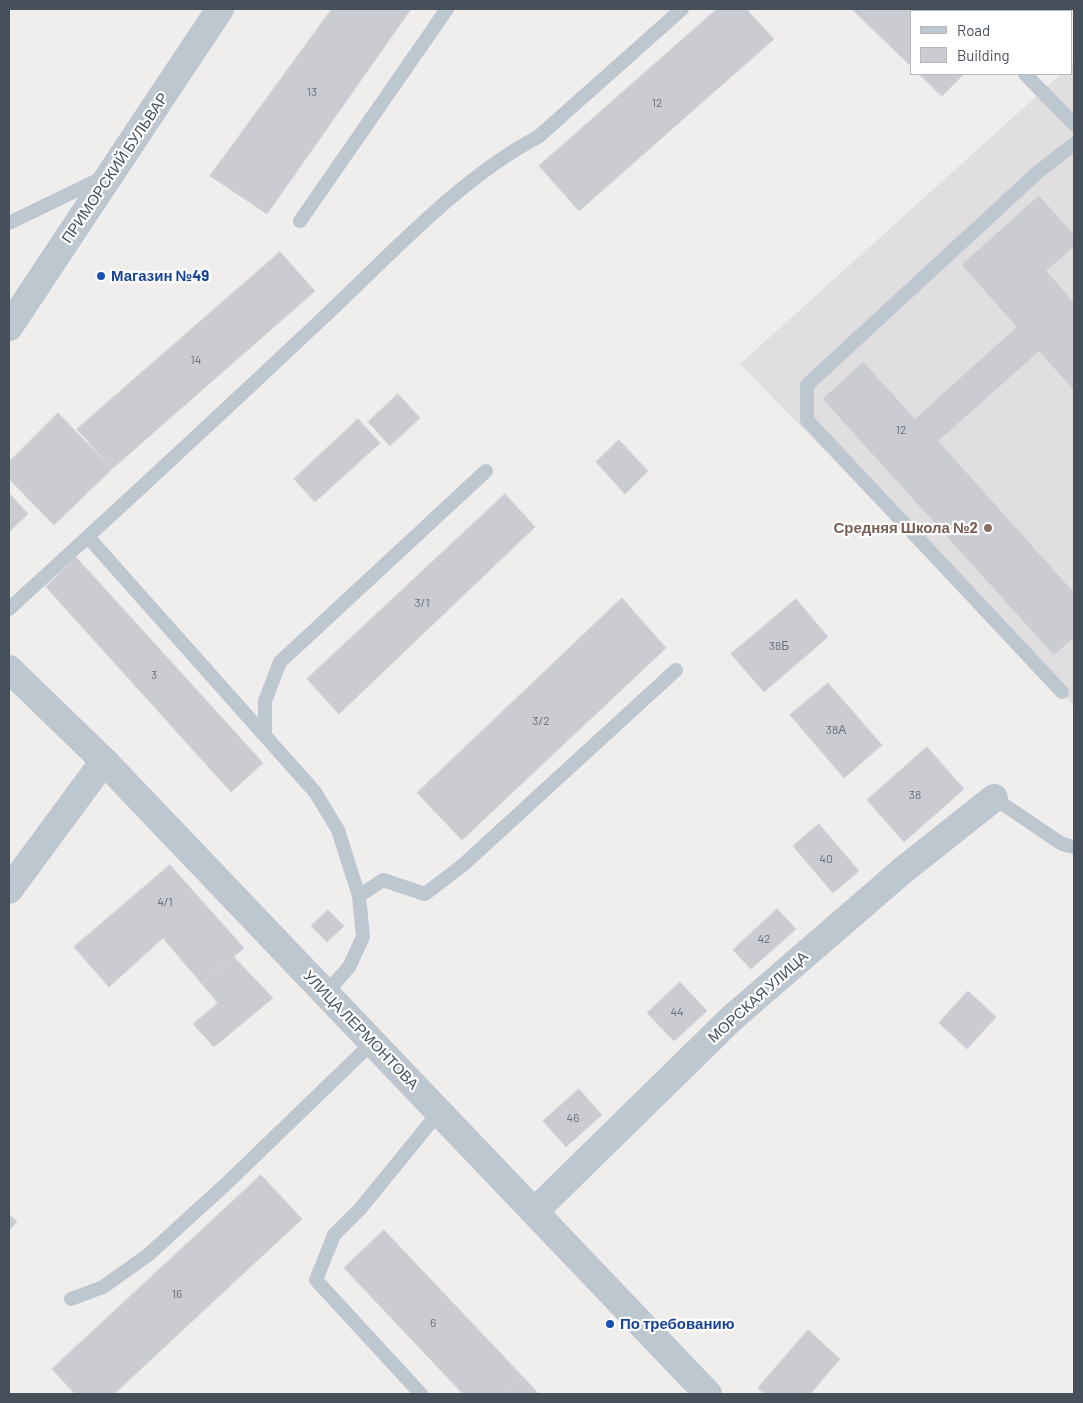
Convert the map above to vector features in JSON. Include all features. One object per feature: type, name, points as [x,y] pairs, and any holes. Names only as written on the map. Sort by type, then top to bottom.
[{"type":"street","name":"ПРИМОРСКИЙ БУЛЬВАР","points":[[9,327],[220,9]]},
{"type":"street","name":"УЛИЦА ЛЕРМОНТОВА","points":[[9,670],[104,762],[708,1394]]},
{"type":"street","points":[[9,890],[104,762]]},
{"type":"street","name":"МОРСКАЯ УЛИЦА","points":[[535,1211],[732,1018],[902,871],[994,798]]},
{"type":"lane","points":[[300,221],[447,9]]},
{"type":"lane","points":[[9,609],[436,213],[486,169],[513,150],[538,138],[682,9]]},
{"type":"lane","points":[[1027,75],[1074,124]]},
{"type":"lane","points":[[1062,692],[807,420],[807,385],[1038,172],[1074,144]]},
{"type":"lane","points":[[9,223],[111,174]]},
{"type":"lane","points":[[266,735],[265,701],[280,662],[486,470]]},
{"type":"lane","points":[[88,537],[315,792],[338,830],[359,896],[363,937],[349,967],[326,993]]},
{"type":"lane","points":[[359,896],[383,880],[425,894],[464,865],[676,670]]},
{"type":"lane","points":[[994,798],[1062,844],[1074,847]]},
{"type":"lane","points":[[71,1299],[103,1287],[148,1255],[226,1184],[373,1042]]},
{"type":"lane","points":[[422,1394],[316,1280],[334,1235],[360,1209],[439,1112]]},
{"type":"shaded area","name":"Средняя Школа №2","points":[[1073,63],[1074,706],[740,364],[1060,75],[1073,75]]},
{"type":"building","points":[[332,9],[411,9],[267,214],[210,176]]},
{"type":"building","points":[[717,9],[746,9],[774,39],[579,211],[539,166]]},
{"type":"building","points":[[852,9],[930,9],[910,10],[910,65]]},
{"type":"building","points":[[920,75],[963,75],[942,96]]},
{"type":"building","points":[[1039,196],[1074,235],[1074,246],[1046,271],[1074,303],[1074,390],[1039,351],[938,441],[1074,593],[1074,637],[1054,655],[823,399],[863,362],[915,419],[1017,327],[962,265]]},
{"type":"building","points":[[280,252],[315,291],[112,469],[77,429]]},
{"type":"building","points":[[398,394],[420,418],[390,446],[368,422]]},
{"type":"building","points":[[58,413],[112,469],[54,525],[9,479],[9,462]]},
{"type":"building","points":[[358,419],[380,443],[315,502],[294,479]]},
{"type":"building","points":[[619,440],[648,471],[625,494],[596,462]]},
{"type":"building","points":[[9,493],[28,514],[9,532]]},
{"type":"building","points":[[505,494],[535,527],[339,714],[307,679]]},
{"type":"building","points":[[76,557],[263,763],[231,792],[46,587]]},
{"type":"building","points":[[622,598],[666,648],[462,840],[417,793]]},
{"type":"building","points":[[796,599],[828,637],[764,692],[731,654]]},
{"type":"building","points":[[828,683],[882,745],[844,778],[790,715]]},
{"type":"building","points":[[927,747],[964,789],[904,842],[867,800]]},
{"type":"building","points":[[819,824],[859,871],[833,893],[793,846]]},
{"type":"building","points":[[170,865],[244,948],[202,984],[163,938],[109,987],[74,947]]},
{"type":"building","points":[[777,909],[796,929],[751,969],[733,950]]},
{"type":"building","points":[[328,910],[344,926],[327,942],[311,926]]},
{"type":"building","points":[[234,957],[273,998],[214,1047],[193,1024],[218,1003],[202,984]]},
{"type":"building","points":[[680,982],[707,1011],[674,1041],[647,1013]]},
{"type":"building","points":[[968,991],[996,1017],[967,1049],[939,1023]]},
{"type":"building","points":[[579,1089],[602,1115],[566,1147],[543,1121]]},
{"type":"building","points":[[261,1175],[302,1219],[114,1394],[75,1394],[52,1369]]},
{"type":"building","points":[[9,1214],[17,1222],[9,1230]]},
{"type":"building","points":[[384,1230],[523,1377],[504,1394],[463,1394],[344,1268]]},
{"type":"building","points":[[808,1330],[840,1359],[810,1394],[765,1394],[758,1388]]},
{"type":"building","points":[[523,1377],[539,1394],[504,1394]]},
{"type":"place","name":"Магазин №49","points":[[101,276]]},
{"type":"place","name":"Средняя Школа №2","points":[[988,528]]},
{"type":"place","name":"По требованию","points":[[610,1324]]}]
